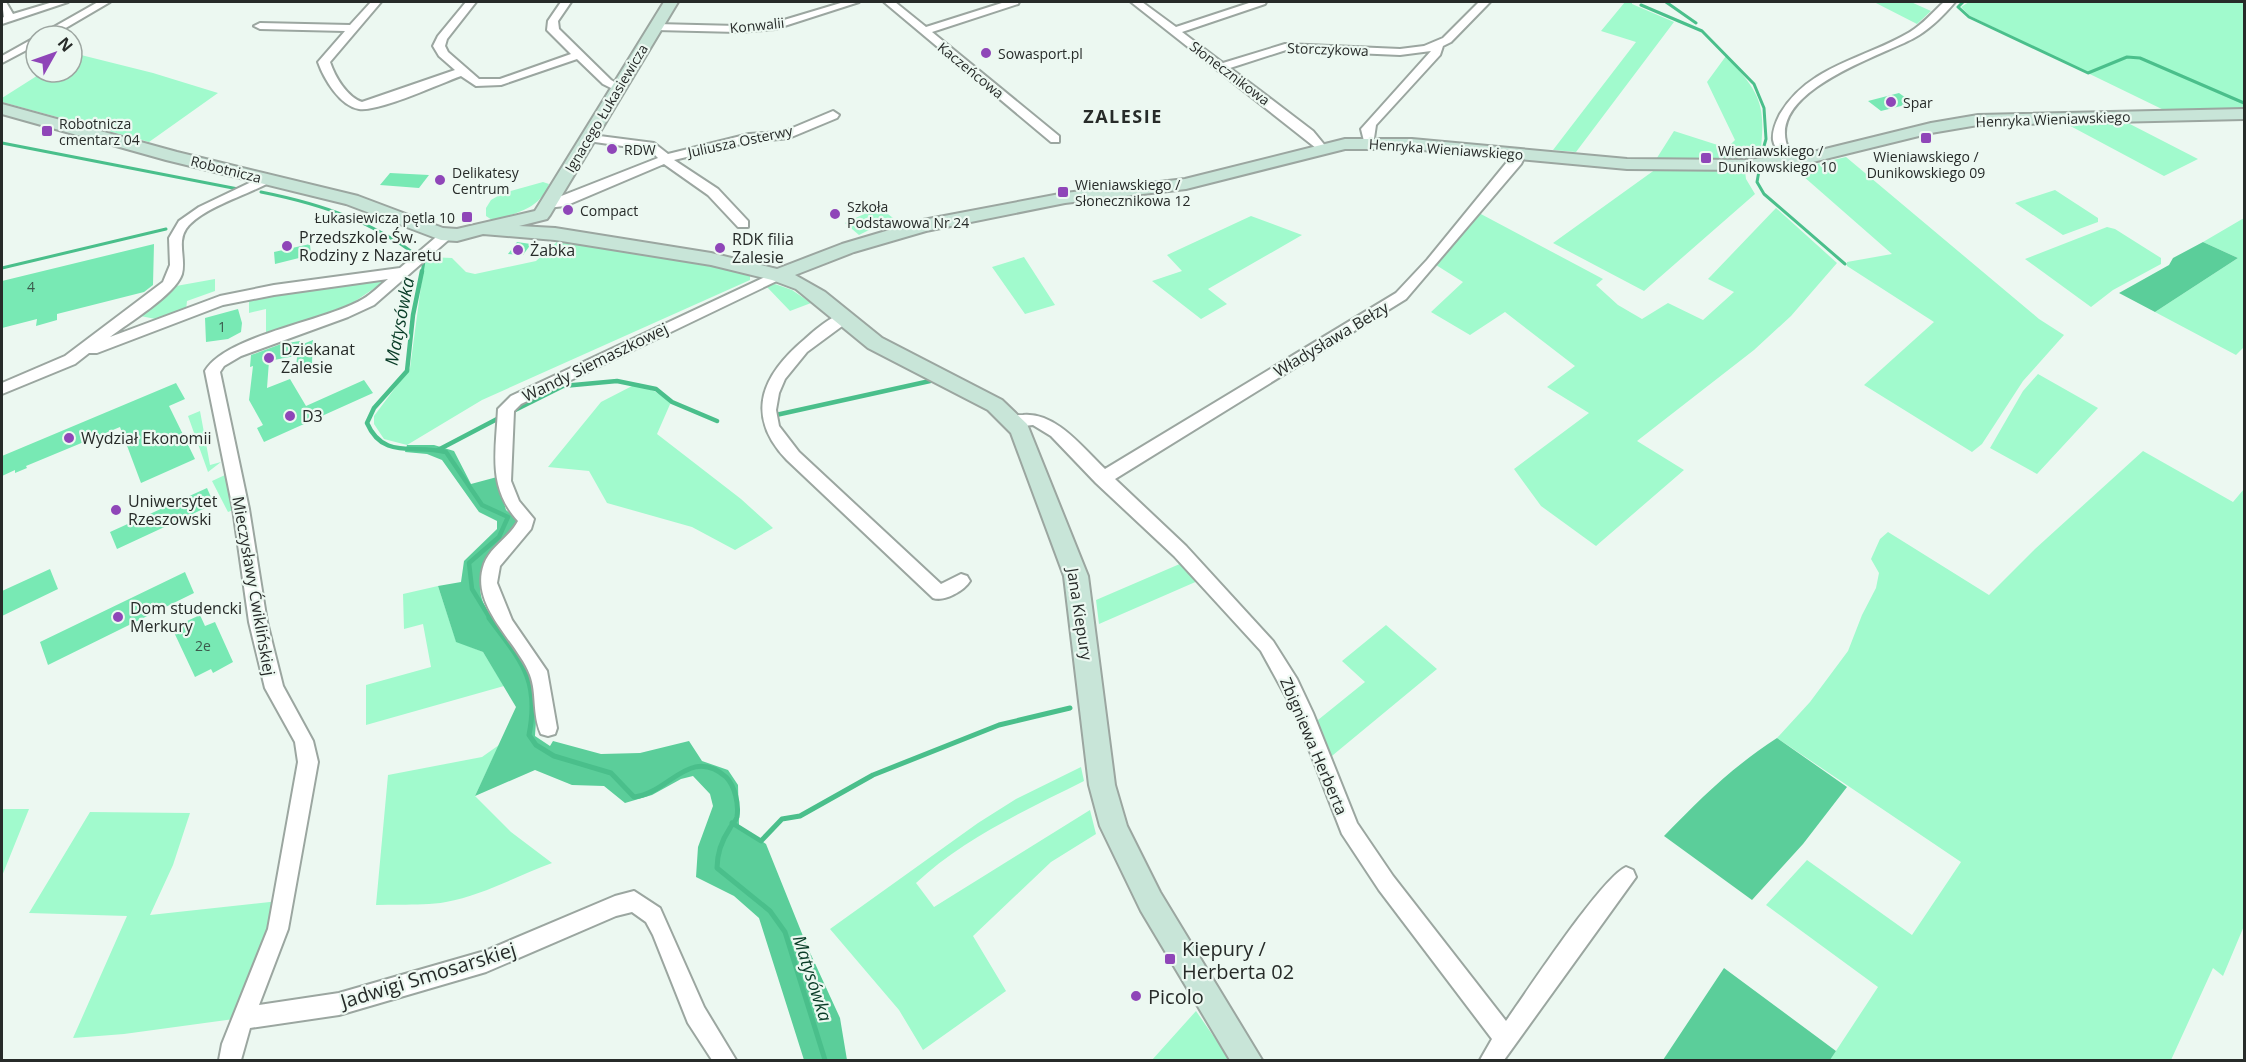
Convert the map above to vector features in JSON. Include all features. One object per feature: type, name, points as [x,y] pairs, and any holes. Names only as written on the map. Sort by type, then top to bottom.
[{"type":"street","points":[[2,4],[6,19],[63,2]]},
{"type":"street","points":[[66,24],[105,2]]},
{"type":"street","points":[[375,2],[324,62],[328,74],[355,105],[377,102],[461,72]]},
{"type":"street","points":[[471,2],[439,42],[440,51],[476,83],[493,84],[579,55]]},
{"type":"street","points":[[566,2],[553,21],[553,30],[607,82],[619,88]]},
{"type":"street","name":"Ignacego Łukasiewicza","points":[[544,210],[671,2]]},
{"type":"street","name":"Konwalii","points":[[656,27],[744,29],[775,26],[854,2]]},
{"type":"street","name":"Kaczeńcowa","points":[[889,2],[1055,139]]},
{"type":"street","points":[[923,31],[1014,2]]},
{"type":"street","name":"Słonecznikowa","points":[[1136,2],[1311,136],[1321,148]]},
{"type":"street","points":[[1175,31],[1261,2]]},
{"type":"street","points":[[1369,142],[1367,129],[1371,123],[1436,53],[1437,46],[1447,40],[1485,2]]},
{"type":"street","points":[[1793,160],[1780,145],[1778,138],[1785,116],[1799,97],[1818,81],[1858,58],[1915,33],[1950,2]]},
{"type":"street","points":[[260,26],[351,28]]},
{"type":"street","name":"Storczykowa","points":[[1222,67],[1285,47],[1400,52],[1437,46]]},
{"type":"street","points":[[2,60],[24,47]]},
{"type":"street","name":"Robotnicza","points":[[2,109],[363,203],[447,235]]},
{"type":"street","name":"Henryka Wieniawskiego","points":[[778,274],[848,248],[923,226],[1065,198],[1186,184],[1321,148],[1369,142],[1605,163],[1670,166],[1747,165],[1793,160],[1978,120],[2244,114]]},
{"type":"street","name":"Juliusza Osterwy","points":[[544,210],[665,158],[738,140],[785,135],[833,116]]},
{"type":"street","points":[[588,137],[654,147],[665,158],[714,192],[742,224]]},
{"type":"street","name":"Władysława Bełzy","points":[[1102,479],[1401,296],[1432,263],[1517,161],[1520,154]]},
{"type":"street","points":[[2,388],[59,365],[85,350],[173,280],[178,270],[177,232],[186,222],[266,179]]},
{"type":"street","points":[[447,235],[484,228],[544,210],[542,225],[555,234]]},
{"type":"street","points":[[484,228],[555,234],[711,260],[778,274]]},
{"type":"street","name":"Mieczysławy Ćwiklińskiej","points":[[230,1060],[243,1018],[278,929],[308,762],[304,741],[278,698],[271,679],[251,582],[241,509],[212,370],[219,362],[236,352],[357,308],[380,295],[408,267],[447,235]]},
{"type":"street","points":[[85,350],[100,347],[216,302],[408,267]]},
{"type":"street","name":"Jana Kiepury","points":[[778,274],[803,285],[875,343],[985,399],[1014,421],[1020,429],[1076,576],[1102,785],[1110,819],[1127,861],[1247,1060]]},
{"type":"street","name":"Wandy Siemaszkowej","points":[[548,728],[542,705],[538,671],[505,624],[488,583],[492,564],[525,525],[526,519],[512,504],[503,482],[506,409],[516,400],[778,274]]},
{"type":"street","points":[[844,318],[821,332],[793,358],[770,399],[768,411],[770,424],[778,440],[793,456],[939,592],[961,581]]},
{"type":"street","name":"Zbigniewa Herberta","points":[[1014,421],[1035,419],[1047,425],[1180,551],[1268,646],[1304,713],[1349,828],[1386,883],[1505,1038]]},
{"type":"street","points":[[1491,1060],[1598,910],[1626,877]]},
{"type":"street","name":"Jadwigi Smosarskiej","points":[[243,1018],[339,1004],[370,996],[486,961],[615,906],[634,902],[652,915],[661,928],[675,971],[696,1015],[725,1060]]},
{"type":"green space","points":[[1625,2],[1632,2],[1632,4],[1674,22],[1576,152],[1553,150],[1636,42],[1601,31]]},
{"type":"green space","points":[[1874,2],[1911,2],[1931,11],[1917,24]]},
{"type":"green space","points":[[1969,2],[2244,2],[2244,108],[2168,112],[1970,16],[1961,7]]},
{"type":"green space","points":[[84,56],[153,73],[218,93],[149,142],[2,102],[2,98],[24,84],[84,84]]},
{"type":"green space","points":[[1726,56],[1747,81],[1759,101],[1762,125],[1760,158],[1655,161],[1674,131],[1727,148],[1735,140],[1707,82]]},
{"type":"green space","points":[[2061,121],[2126,122],[2198,159],[2164,176]]},
{"type":"green space","points":[[1846,157],[2039,319],[2064,335],[2023,381],[1982,444],[1972,452],[1864,385],[1934,322],[1847,266],[1847,262],[1892,254],[1795,169]]},
{"type":"green space","points":[[1656,169],[1745,171],[1746,179],[1755,194],[1644,291],[1553,243]]},
{"type":"green space","points":[[543,182],[549,184],[540,199],[533,205],[518,213],[492,220],[486,216],[486,208],[491,200],[503,193]]},
{"type":"green space","points":[[2055,190],[2098,218],[2098,222],[2063,235],[2015,203]]},
{"type":"green space","points":[[879,207],[893,218],[859,235],[845,223]]},
{"type":"green space","points":[[1776,208],[1837,263],[1791,316],[1754,350],[1637,441],[1684,470],[1596,546],[1541,506],[1514,469],[1589,413],[1547,387],[1575,366],[1505,312],[1470,335],[1431,312],[1463,282],[1436,265],[1479,213],[1603,279],[1596,285],[1618,305],[1642,319],[1668,303],[1703,320],[1734,292],[1708,279]]},
{"type":"green space","points":[[1251,216],[1302,235],[1208,289],[1227,304],[1201,319],[1152,281],[1182,271],[1167,255]]},
{"type":"green space","points":[[2244,218],[2244,347],[2236,355],[2155,312],[2238,258],[2203,242]]},
{"type":"green space","points":[[2107,227],[2115,229],[2161,258],[2161,264],[2113,290],[2091,307],[2025,259]]},
{"type":"green space","points":[[558,241],[750,273],[750,280],[482,400],[407,445],[384,439],[374,424],[374,416],[410,368],[424,264],[428,257],[452,258],[466,272],[475,274],[536,261]]},
{"type":"green space","points":[[2203,242],[2238,258],[2155,312],[2119,293],[2169,265],[2173,258]]},
{"type":"green space","points":[[1024,257],[1055,305],[1025,314],[992,267]]},
{"type":"green space","points":[[384,277],[385,281],[351,304],[266,335],[266,309],[249,313],[249,298]]},
{"type":"green space","points":[[215,279],[215,291],[187,301],[186,310],[161,320],[135,315],[176,286]]},
{"type":"green space","points":[[775,284],[792,290],[811,303],[790,311],[766,286]]},
{"type":"green space","points":[[2038,374],[2098,408],[2037,474],[1990,448],[2023,391]]},
{"type":"green space","points":[[634,385],[654,391],[671,402],[657,434],[741,499],[773,528],[735,550],[692,527],[607,503],[589,471],[548,467],[601,402]]},
{"type":"green space","points":[[200,411],[210,465],[221,462],[208,472],[188,416]]},
{"type":"green space","points":[[407,445],[434,445],[454,451],[471,484],[497,477],[506,510],[516,518],[517,527],[483,576],[481,594],[491,617],[533,672],[537,694],[535,736],[550,746],[553,741],[601,754],[640,753],[689,741],[702,761],[728,770],[738,785],[739,825],[766,844],[807,946],[840,1018],[847,1060],[804,1060],[759,918],[734,896],[696,877],[698,847],[713,806],[710,794],[693,776],[681,779],[652,795],[625,803],[604,786],[572,785],[535,770],[475,796],[516,707],[483,652],[456,642],[438,586],[461,582],[464,561],[497,529],[497,521],[479,512],[442,460],[427,454],[405,452]]},
{"type":"green space","points":[[2143,451],[2233,502],[2244,489],[2244,926],[2223,976],[2213,968],[2171,1060],[1830,1060],[1878,987],[1766,905],[1807,860],[1912,935],[1961,862],[1777,738],[1810,702],[1848,651],[1862,615],[1876,588],[1879,573],[1871,559],[1880,539],[1888,532],[1989,595],[2035,549]]},
{"type":"green space","points":[[228,475],[236,509],[228,512],[212,481]]},
{"type":"green space","points":[[1182,563],[1200,580],[1099,624],[1096,600]]},
{"type":"green space","points":[[438,586],[456,641],[483,652],[504,686],[366,725],[366,685],[431,667],[423,624],[404,629],[403,594]]},
{"type":"green space","points":[[1386,625],[1437,669],[1327,760],[1313,724],[1365,682],[1342,661]]},
{"type":"green space","points":[[1777,738],[1847,787],[1803,844],[1752,900],[1664,836],[1718,784]]},
{"type":"green space","points":[[499,745],[475,796],[511,832],[552,863],[460,899],[429,904],[376,905],[388,775],[482,757]]},
{"type":"green space","points":[[1081,767],[1084,781],[1018,814],[975,839],[934,867],[916,883],[934,907],[1090,810],[1096,834],[1051,862],[973,936],[1006,991],[923,1050],[899,1010],[830,929],[978,823],[1016,799]]},
{"type":"green space","points":[[2,809],[29,809],[2,876]]},
{"type":"green space","points":[[90,812],[190,813],[173,865],[150,915],[279,901],[269,934],[234,1019],[124,1034],[73,1038],[127,916],[29,913]]},
{"type":"green space","points":[[1724,968],[1836,1051],[1830,1060],[1663,1060]]},
{"type":"green space","points":[[1196,1011],[1230,1060],[1152,1060]]},
{"type":"building","name":"Spar","points":[[1899,93],[1913,103],[1881,111],[1868,101]]},
{"type":"building","points":[[390,173],[429,175],[419,188],[380,185]]},
{"type":"building","name":"Żabka","points":[[517,242],[531,244],[523,255],[508,254]]},
{"type":"building","points":[[154,244],[153,285],[144,292],[57,314],[57,320],[36,326],[37,319],[2,328],[2,281]]},
{"type":"building","points":[[310,244],[311,255],[275,264],[274,252]]},
{"type":"building","points":[[238,309],[242,323],[241,332],[228,339],[206,342],[205,318]]},
{"type":"building","name":"D3","points":[[313,340],[312,363],[296,367],[298,348],[295,356],[269,361],[267,388],[290,379],[306,406],[364,380],[373,393],[264,442],[257,428],[263,425],[249,400],[253,366],[250,367],[251,355],[281,344],[300,341],[298,346]]},
{"type":"building","name":"Wydział Ekonomii","points":[[176,383],[185,399],[169,406],[195,459],[141,483],[120,427],[26,466],[27,468],[15,473],[15,470],[2,476],[2,456]]},
{"type":"building","points":[[207,488],[214,504],[117,549],[110,532]]},
{"type":"building","points":[[50,569],[58,589],[2,616],[2,591]]},
{"type":"building","name":"Dom studencki Merkury","points":[[185,572],[194,593],[48,665],[40,642]]},
{"type":"building","points":[[200,615],[205,626],[215,622],[233,662],[213,673],[211,669],[195,677],[172,628]]},
{"type":"waterway","points":[[1666,2],[1696,23]]},
{"type":"waterway","points":[[1963,2],[1958,7],[1969,17],[2088,73],[2127,57],[2140,58],[2244,103]]},
{"type":"waterway","points":[[1641,5],[1702,31],[1754,84],[1764,108],[1766,139],[1762,153]]},
{"type":"waterway","name":"Matysówka","points":[[2,143],[238,189]]},
{"type":"waterway","points":[[1759,171],[1757,182],[1764,194],[1845,264]]},
{"type":"waterway","name":"Matysówka","points":[[261,192],[305,202],[347,216],[387,235],[424,261],[422,273]]},
{"type":"waterway","points":[[2,268],[166,229]]},
{"type":"waterway","name":"Matysówka","points":[[422,271],[413,315],[407,371],[374,408],[367,423],[374,435],[391,446],[446,452],[482,505],[508,517],[499,537],[469,563],[472,589],[491,620]]},
{"type":"waterway","points":[[513,411],[563,386],[617,381],[656,389],[672,402],[717,421]]},
{"type":"waterway","points":[[776,415],[930,381]]},
{"type":"waterway","points":[[438,450],[499,418]]},
{"type":"waterway","name":"Matysówka","points":[[489,618],[519,659],[530,685],[532,716],[529,735],[536,745],[554,756],[611,773],[634,797],[658,788],[690,768],[701,766],[713,769],[726,777],[732,785],[737,807],[737,817],[733,824]]},
{"type":"waterway","points":[[733,824],[761,841],[782,819],[800,816],[873,775],[999,725],[1070,708]]},
{"type":"waterway","name":"Matysówka","points":[[733,824],[722,842],[717,868],[770,911],[785,932],[825,1060]]},
{"type":"place","name":"Sowasport.pl","points":[[986,53]]},
{"type":"place","name":"Spar","points":[[1891,102]]},
{"type":"place","name":"Robotnicza cmentarz 04","points":[[47,131]]},
{"type":"place","name":"Wieniawskiego / Dunikowskiego 09","points":[[1926,138]]},
{"type":"place","name":"RDW","points":[[612,149]]},
{"type":"place","name":"Wieniawskiego / Dunikowskiego 10","points":[[1706,158]]},
{"type":"place","name":"Delikatesy Centrum","points":[[440,180]]},
{"type":"place","name":"Wieniawskiego / Słonecznikowa 12","points":[[1063,192]]},
{"type":"place","name":"Compact","points":[[568,210]]},
{"type":"place","name":"Szkoła Podstawowa Nr 24","points":[[835,214]]},
{"type":"place","name":"Łukasiewicza pętla 10","points":[[467,217]]},
{"type":"place","name":"Przedszkole Św. Rodziny z Nazaretu","points":[[287,246]]},
{"type":"place","name":"RDK filia Zalesie","points":[[720,248]]},
{"type":"place","name":"Żabka","points":[[518,250]]},
{"type":"place","name":"Dziekanat Zalesie","points":[[269,358]]},
{"type":"place","name":"D3","points":[[290,416]]},
{"type":"place","name":"Wydział Ekonomii","points":[[69,438]]},
{"type":"place","name":"Uniwersytet Rzeszowski","points":[[116,510]]},
{"type":"place","name":"Dom studencki Merkury","points":[[118,617]]},
{"type":"place","name":"Kiepury / Herberta 02","points":[[1170,959]]},
{"type":"place","name":"Picolo","points":[[1136,996]]},
{"type":"district","name":"ZALESIE","points":[[1123,116]]}]
